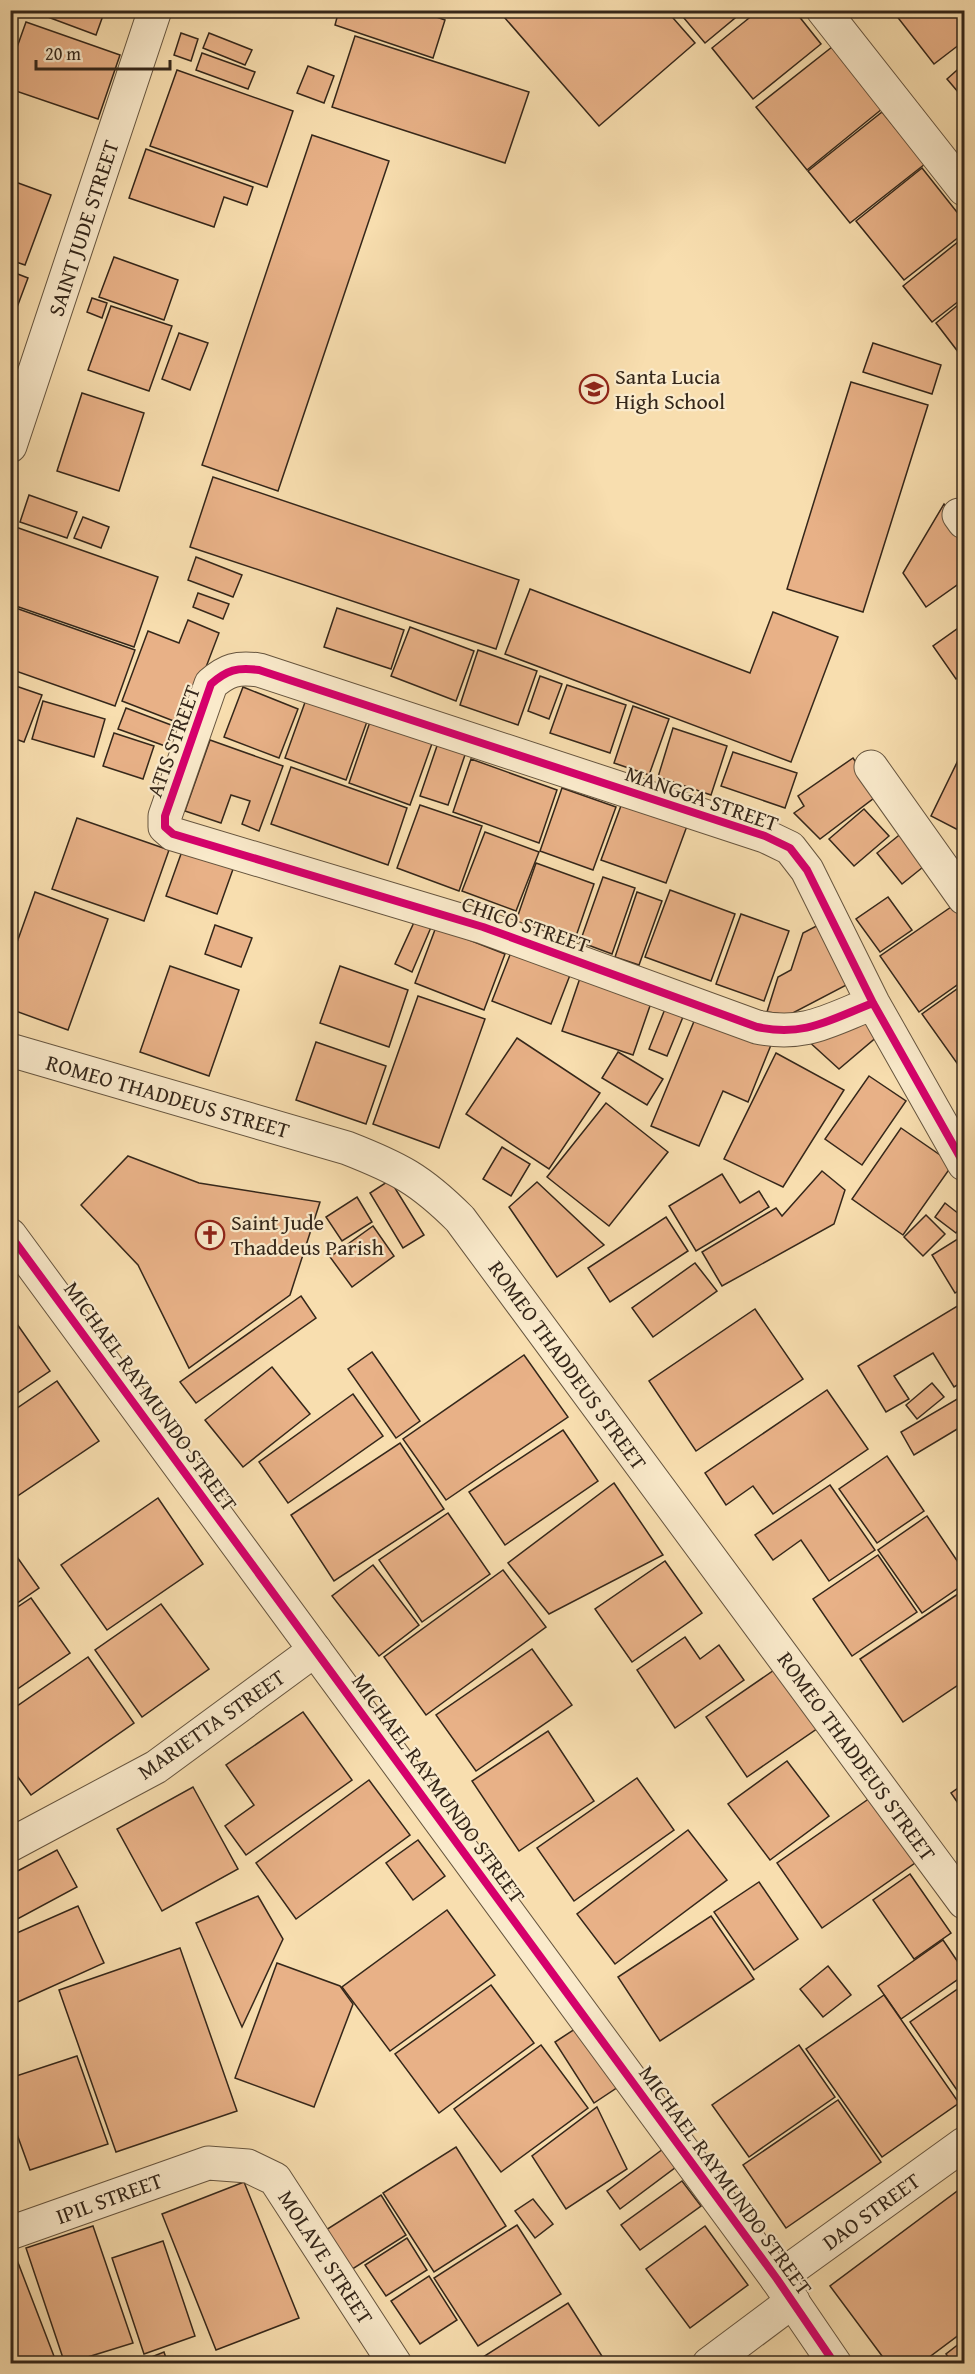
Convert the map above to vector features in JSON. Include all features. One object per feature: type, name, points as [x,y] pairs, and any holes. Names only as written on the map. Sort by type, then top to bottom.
[{"type":"street","name":"SAINT JUDE STREET","points":[[10,446],[155,10]]},
{"type":"street","points":[[823,10],[964,189]]},
{"type":"street","name":"ATIS STREET","points":[[165,827],[165,816],[211,684],[224,673],[239,667],[259,670]]},
{"type":"street","name":"MANGGA STREET","points":[[259,670],[765,836],[790,848],[807,870],[873,1003],[964,1164]]},
{"type":"street","points":[[871,767],[964,898]]},
{"type":"street","name":"CHICO STREET","points":[[165,827],[173,834],[483,927],[757,1027],[781,1032],[805,1030],[873,1003]]},
{"type":"street","name":"ROMEO THADDEUS STREET","points":[[10,1050],[346,1148],[396,1167],[431,1190],[467,1228],[964,1902]]},
{"type":"street","name":"MICHAEL RAYMUNDO STREET","points":[[10,1235],[785,2290],[835,2364]]},
{"type":"street","name":"MARIETTA STREET","points":[[11,1845],[156,1767],[315,1650]]},
{"type":"street","name":"DAO STREET","points":[[709,2364],[785,2290],[964,2144]]},
{"type":"street","name":"IPIL STREET","points":[[10,2233],[208,2163]]},
{"type":"street","name":"MOLAVE STREET","points":[[208,2163],[248,2166],[275,2179],[395,2364]]},
{"type":"building","points":[[29,10],[105,10],[96,35]]},
{"type":"building","points":[[339,10],[417,10],[445,20],[433,58],[335,25]]},
{"type":"building","points":[[498,10],[666,10],[695,43],[599,126]]},
{"type":"building","points":[[739,10],[741,13],[705,43],[678,11]]},
{"type":"building","points":[[759,10],[794,10],[821,44],[753,99],[712,48]]},
{"type":"building","points":[[892,10],[964,10],[964,41],[934,64]]},
{"type":"building","points":[[26,22],[120,55],[98,119],[10,89],[10,48],[16,50]]},
{"type":"building","points":[[181,33],[198,39],[191,61],[174,55]]},
{"type":"building","points":[[209,33],[252,50],[245,65],[203,48]]},
{"type":"building","points":[[355,36],[529,92],[505,163],[332,107]]},
{"type":"building","points":[[832,47],[882,109],[807,170],[756,107]]},
{"type":"building","points":[[202,53],[255,72],[248,89],[196,70]]},
{"type":"building","points":[[964,64],[964,99],[947,79]]},
{"type":"building","points":[[308,66],[334,76],[324,103],[297,93]]},
{"type":"building","points":[[177,70],[293,111],[267,187],[150,146]]},
{"type":"building","points":[[882,112],[925,164],[850,223],[808,171]]},
{"type":"building","points":[[312,135],[389,161],[278,491],[202,465]]},
{"type":"building","points":[[146,149],[253,187],[247,205],[224,197],[214,227],[129,198]]},
{"type":"building","points":[[922,168],[964,221],[964,233],[904,280],[856,221]]},
{"type":"building","points":[[10,180],[51,195],[25,265],[10,260]]},
{"type":"building","points":[[964,237],[964,297],[932,322],[903,286]]},
{"type":"building","points":[[114,257],[178,280],[164,320],[99,297]]},
{"type":"building","points":[[10,271],[28,278],[10,326]]},
{"type":"building","points":[[92,298],[107,303],[102,318],[87,312]]},
{"type":"building","points":[[964,300],[964,348],[959,353],[936,323]]},
{"type":"building","points":[[111,306],[172,326],[149,391],[88,370]]},
{"type":"building","points":[[179,333],[208,343],[190,390],[162,379]]},
{"type":"building","points":[[873,343],[941,365],[932,394],[863,372]]},
{"type":"building","points":[[851,382],[928,405],[863,612],[787,589]]},
{"type":"building","points":[[82,393],[144,413],[119,491],[57,471]]},
{"type":"building","points":[[213,477],[519,580],[496,649],[190,547]]},
{"type":"building","points":[[29,495],[77,512],[67,538],[20,522]]},
{"type":"building","points":[[944,504],[964,532],[964,580],[926,607],[903,573]]},
{"type":"building","points":[[83,517],[109,527],[101,548],[74,538]]},
{"type":"building","points":[[10,525],[158,577],[134,647],[10,604]]},
{"type":"building","points":[[196,557],[242,575],[233,597],[188,580]]},
{"type":"building","points":[[530,589],[750,673],[773,612],[838,637],[791,762],[505,654]]},
{"type":"building","points":[[198,593],[229,604],[223,619],[193,607]]},
{"type":"building","points":[[10,606],[135,650],[115,706],[10,669]]},
{"type":"building","points":[[337,608],[404,630],[391,669],[324,647]]},
{"type":"building","points":[[188,620],[219,633],[184,725],[122,701],[148,631],[179,643]]},
{"type":"building","points":[[964,624],[964,673],[956,679],[933,646]]},
{"type":"building","points":[[410,627],[474,651],[456,701],[391,676]]},
{"type":"building","points":[[478,650],[537,671],[518,725],[460,705]]},
{"type":"building","points":[[540,676],[562,684],[549,719],[528,711]]},
{"type":"building","points":[[10,684],[42,695],[24,742],[10,737]]},
{"type":"building","points":[[567,685],[626,705],[610,753],[550,733]]},
{"type":"building","points":[[243,687],[298,709],[279,758],[224,737]]},
{"type":"building","points":[[308,694],[369,716],[346,780],[285,758]]},
{"type":"building","points":[[43,701],[105,719],[94,757],[32,739]]},
{"type":"building","points":[[633,706],[669,719],[649,775],[614,763]]},
{"type":"building","points":[[126,708],[187,731],[179,751],[118,729]]},
{"type":"building","points":[[372,716],[434,738],[410,805],[349,783]]},
{"type":"building","points":[[673,728],[727,746],[711,795],[658,777]]},
{"type":"building","points":[[114,733],[154,746],[143,779],[103,766]]},
{"type":"building","points":[[210,740],[283,766],[259,831],[242,824],[250,801],[231,795],[221,823],[185,811]]},
{"type":"building","points":[[439,740],[467,749],[448,805],[420,796]]},
{"type":"building","points":[[964,748],[964,833],[931,816]]},
{"type":"building","points":[[733,752],[797,773],[785,808],[721,786]]},
{"type":"building","points":[[853,758],[878,795],[820,839],[794,813],[804,806],[798,796]]},
{"type":"building","points":[[471,759],[557,790],[539,843],[453,812]]},
{"type":"building","points":[[291,767],[407,808],[388,865],[271,824]]},
{"type":"building","points":[[562,788],[616,807],[593,870],[540,851]]},
{"type":"building","points":[[622,803],[687,826],[666,883],[601,860]]},
{"type":"building","points":[[420,805],[482,826],[459,891],[397,868]]},
{"type":"building","points":[[864,809],[889,836],[854,866],[829,839]]},
{"type":"building","points":[[77,818],[169,850],[144,921],[52,889]]},
{"type":"building","points":[[908,828],[933,859],[902,884],[877,853]]},
{"type":"building","points":[[485,832],[539,852],[516,911],[462,891]]},
{"type":"building","points":[[186,840],[237,858],[217,914],[166,896]]},
{"type":"building","points":[[536,863],[594,884],[574,942],[516,921]]},
{"type":"building","points":[[603,877],[635,888],[612,954],[580,942]]},
{"type":"building","points":[[670,890],[735,914],[711,981],[645,957]]},
{"type":"building","points":[[35,892],[108,919],[68,1030],[10,1009],[10,962]]},
{"type":"building","points":[[637,892],[662,901],[639,965],[615,957]]},
{"type":"building","points":[[888,897],[912,930],[880,952],[856,919]]},
{"type":"building","points":[[954,905],[964,920],[964,980],[919,1012],[880,956]]},
{"type":"building","points":[[741,914],[789,931],[764,1001],[716,984]]},
{"type":"building","points":[[416,918],[432,925],[412,972],[395,964]]},
{"type":"building","points":[[826,921],[856,980],[789,1015],[767,1012],[778,977],[791,970],[803,933]]},
{"type":"building","points":[[215,925],[252,938],[241,967],[205,954]]},
{"type":"building","points":[[436,927],[505,954],[484,1010],[415,983]]},
{"type":"building","points":[[513,947],[572,970],[551,1024],[492,1001]]},
{"type":"building","points":[[170,966],[239,990],[209,1076],[140,1052]]},
{"type":"building","points":[[340,966],[408,990],[389,1047],[320,1023]]},
{"type":"building","points":[[580,978],[651,1003],[633,1055],[562,1031]]},
{"type":"building","points":[[964,984],[964,1062],[959,1066],[922,1014]]},
{"type":"building","points":[[418,996],[485,1019],[439,1148],[373,1124]]},
{"type":"building","points":[[667,1004],[685,1012],[667,1056],[649,1049]]},
{"type":"building","points":[[864,1010],[879,1035],[839,1069],[806,1039]]},
{"type":"building","points":[[695,1019],[771,1045],[748,1102],[723,1091],[699,1146],[651,1126]]},
{"type":"building","points":[[517,1038],[600,1093],[549,1169],[466,1114]]},
{"type":"building","points":[[316,1042],[386,1066],[366,1124],[296,1100]]},
{"type":"building","points":[[618,1052],[663,1079],[647,1105],[602,1078]]},
{"type":"building","points":[[776,1053],[844,1090],[783,1187],[724,1159]]},
{"type":"building","points":[[869,1076],[906,1101],[862,1165],[825,1139]]},
{"type":"building","points":[[606,1103],[668,1152],[609,1226],[547,1177]]},
{"type":"building","points":[[901,1128],[953,1164],[903,1235],[852,1199]]},
{"type":"building","points":[[502,1147],[530,1164],[511,1196],[483,1179]]},
{"type":"building","name":"Saint Jude Thaddeus Parish","points":[[128,1156],[199,1183],[320,1202],[290,1295],[189,1368],[138,1265],[81,1205]]},
{"type":"building","points":[[822,1171],[845,1190],[834,1224],[722,1286],[702,1252],[776,1208],[782,1216]]},
{"type":"building","points":[[722,1174],[740,1203],[759,1191],[769,1207],[696,1251],[669,1206]]},
{"type":"building","points":[[390,1180],[424,1235],[403,1248],[370,1193]]},
{"type":"building","points":[[537,1182],[604,1245],[557,1277],[509,1207]]},
{"type":"building","points":[[357,1197],[372,1222],[342,1241],[326,1217]]},
{"type":"building","points":[[945,1203],[964,1218],[964,1222],[956,1233],[935,1217]]},
{"type":"building","points":[[926,1215],[945,1234],[923,1256],[904,1237]]},
{"type":"building","points":[[666,1217],[688,1251],[610,1302],[588,1268]]},
{"type":"building","points":[[373,1226],[394,1256],[352,1287],[330,1257]]},
{"type":"building","points":[[964,1235],[964,1287],[955,1293],[932,1255]]},
{"type":"building","points":[[695,1263],[717,1291],[653,1337],[632,1308]]},
{"type":"building","points":[[301,1296],[316,1318],[196,1403],[180,1382]]},
{"type":"building","points":[[964,1302],[964,1381],[954,1387],[933,1353],[894,1376],[909,1399],[886,1412],[858,1366]]},
{"type":"building","points":[[755,1309],[803,1379],[696,1451],[649,1381]]},
{"type":"building","points":[[10,1314],[50,1371],[10,1398]]},
{"type":"building","points":[[372,1352],[420,1421],[396,1438],[348,1369]]},
{"type":"building","points":[[524,1355],[568,1417],[446,1500],[403,1439]]},
{"type":"building","points":[[272,1367],[310,1414],[243,1467],[205,1420]]},
{"type":"building","points":[[57,1381],[99,1441],[10,1501],[10,1413]]},
{"type":"building","points":[[932,1383],[944,1397],[917,1419],[906,1405]]},
{"type":"building","points":[[827,1390],[868,1449],[773,1514],[753,1486],[726,1505],[705,1473]]},
{"type":"building","points":[[353,1394],[383,1436],[288,1503],[259,1462]]},
{"type":"building","points":[[964,1395],[964,1425],[914,1455],[901,1432]]},
{"type":"building","points":[[563,1430],[598,1481],[505,1545],[469,1492]]},
{"type":"building","points":[[400,1443],[444,1509],[334,1581],[291,1515]]},
{"type":"building","points":[[887,1456],[924,1511],[877,1543],[839,1489]]},
{"type":"building","points":[[614,1483],[663,1555],[549,1614],[508,1563]]},
{"type":"building","points":[[830,1485],[875,1550],[829,1581],[801,1540],[773,1560],[755,1535]]},
{"type":"building","points":[[158,1498],[203,1564],[107,1630],[61,1565]]},
{"type":"building","points":[[448,1513],[490,1574],[422,1622],[379,1560]]},
{"type":"building","points":[[927,1516],[964,1571],[964,1584],[922,1613],[878,1550]]},
{"type":"building","points":[[10,1547],[39,1588],[10,1608]]},
{"type":"building","points":[[878,1555],[917,1612],[852,1656],[813,1599]]},
{"type":"building","points":[[665,1561],[702,1613],[632,1662],[595,1609]]},
{"type":"building","points":[[373,1565],[419,1625],[379,1656],[332,1596]]},
{"type":"building","points":[[503,1570],[546,1627],[426,1715],[384,1657]]},
{"type":"building","points":[[964,1590],[964,1681],[903,1722],[860,1659]]},
{"type":"building","points":[[31,1598],[70,1653],[10,1694],[10,1612]]},
{"type":"building","points":[[161,1604],[209,1669],[142,1717],[95,1650]]},
{"type":"building","points":[[685,1637],[700,1659],[719,1645],[744,1680],[675,1728],[637,1670]]},
{"type":"building","points":[[532,1649],[572,1705],[476,1771],[436,1715]]},
{"type":"building","points":[[88,1657],[134,1723],[31,1795],[10,1766],[10,1711]]},
{"type":"building","points":[[780,1666],[821,1726],[747,1777],[706,1717]]},
{"type":"building","points":[[303,1712],[352,1780],[246,1855],[225,1826],[254,1805],[226,1765]]},
{"type":"building","points":[[548,1731],[594,1801],[519,1851],[472,1781]]},
{"type":"building","points":[[787,1761],[829,1816],[770,1860],[728,1804]]},
{"type":"building","points":[[637,1778],[674,1830],[574,1901],[537,1848]]},
{"type":"building","points":[[369,1780],[410,1835],[296,1919],[256,1863]]},
{"type":"building","points":[[964,1784],[964,1812],[951,1793]]},
{"type":"building","points":[[193,1787],[238,1869],[162,1911],[117,1829]]},
{"type":"building","points":[[870,1798],[915,1863],[822,1928],[777,1863]]},
{"type":"building","points":[[688,1830],[727,1880],[615,1964],[577,1914]]},
{"type":"building","points":[[418,1840],[445,1876],[413,1900],[386,1863]]},
{"type":"building","points":[[57,1850],[77,1887],[10,1923],[10,1875]]},
{"type":"building","points":[[910,1874],[951,1933],[914,1959],[873,1900]]},
{"type":"building","points":[[759,1882],[798,1939],[754,1970],[714,1912]]},
{"type":"building","points":[[258,1896],[283,1939],[242,2027],[196,1923]]},
{"type":"building","points":[[78,1906],[104,1963],[11,2005],[10,1936]]},
{"type":"building","points":[[447,1910],[495,1975],[390,2051],[342,1987]]},
{"type":"building","points":[[711,1916],[754,1979],[660,2041],[618,1977]]},
{"type":"building","points":[[943,1940],[964,1971],[964,1975],[901,2019],[878,1986]]},
{"type":"building","points":[[180,1948],[237,2111],[116,2152],[59,1990]]},
{"type":"building","points":[[277,1963],[340,1986],[353,2004],[314,2107],[235,2078]]},
{"type":"building","points":[[828,1966],[851,1995],[823,2017],[800,1989]]},
{"type":"building","points":[[491,1985],[534,2043],[439,2113],[395,2054]]},
{"type":"building","points":[[962,1986],[964,2094],[961,2096],[910,2022]]},
{"type":"building","points":[[884,1995],[959,2103],[882,2157],[806,2049]]},
{"type":"building","points":[[578,2027],[618,2087],[594,2103],[555,2042]]},
{"type":"building","points":[[541,2045],[588,2108],[501,2172],[454,2109]]},
{"type":"building","points":[[799,2045],[835,2097],[749,2157],[712,2105]]},
{"type":"building","points":[[77,2056],[108,2144],[30,2170],[10,2115],[10,2078]]},
{"type":"building","points":[[838,2100],[881,2162],[786,2228],[743,2165]]},
{"type":"building","points":[[597,2107],[627,2169],[566,2209],[532,2156]]},
{"type":"building","points":[[10,2133],[17,2150],[10,2152]]},
{"type":"building","points":[[456,2147],[506,2226],[434,2272],[383,2193]]},
{"type":"building","points":[[663,2149],[676,2167],[620,2209],[607,2191]]},
{"type":"building","points":[[682,2181],[701,2206],[640,2250],[621,2225]]},
{"type":"building","points":[[244,2182],[299,2318],[216,2350],[162,2214]]},
{"type":"building","points":[[964,2186],[964,2331],[920,2364],[888,2364],[830,2286]]},
{"type":"building","points":[[381,2195],[406,2235],[343,2275],[318,2235]]},
{"type":"building","points":[[533,2199],[553,2224],[535,2238],[515,2211]]},
{"type":"building","points":[[517,2225],[561,2294],[478,2346],[434,2278]]},
{"type":"building","points":[[93,2226],[133,2343],[65,2364],[26,2248]]},
{"type":"building","points":[[705,2226],[748,2285],[690,2328],[646,2269]]},
{"type":"building","points":[[407,2238],[427,2270],[386,2296],[365,2265]]},
{"type":"building","points":[[163,2241],[195,2336],[144,2354],[112,2258]]},
{"type":"building","points":[[17,2260],[57,2364],[10,2364],[10,2262]]},
{"type":"building","points":[[429,2276],[457,2320],[420,2344],[391,2301]]},
{"type":"building","points":[[568,2303],[607,2364],[472,2364]]},
{"type":"building","points":[[964,2340],[964,2364],[953,2364],[946,2354]]},
{"type":"building","points":[[164,2352],[168,2364],[134,2364]]},
{"type":"cycle path","points":[[873,1003],[830,1021],[803,1028],[774,1030],[757,1027],[483,927],[173,834],[165,827],[165,816],[211,684],[222,675],[233,671],[259,670],[765,836],[790,848],[807,870],[873,1003],[964,1164]]},
{"type":"cycle path","points":[[10,1235],[777,2279],[835,2364]]},
{"type":"place","name":"Santa Lucia High School","points":[[594,389]]},
{"type":"place","name":"Saint Jude Thaddeus Parish","points":[[210,1235]]}]
